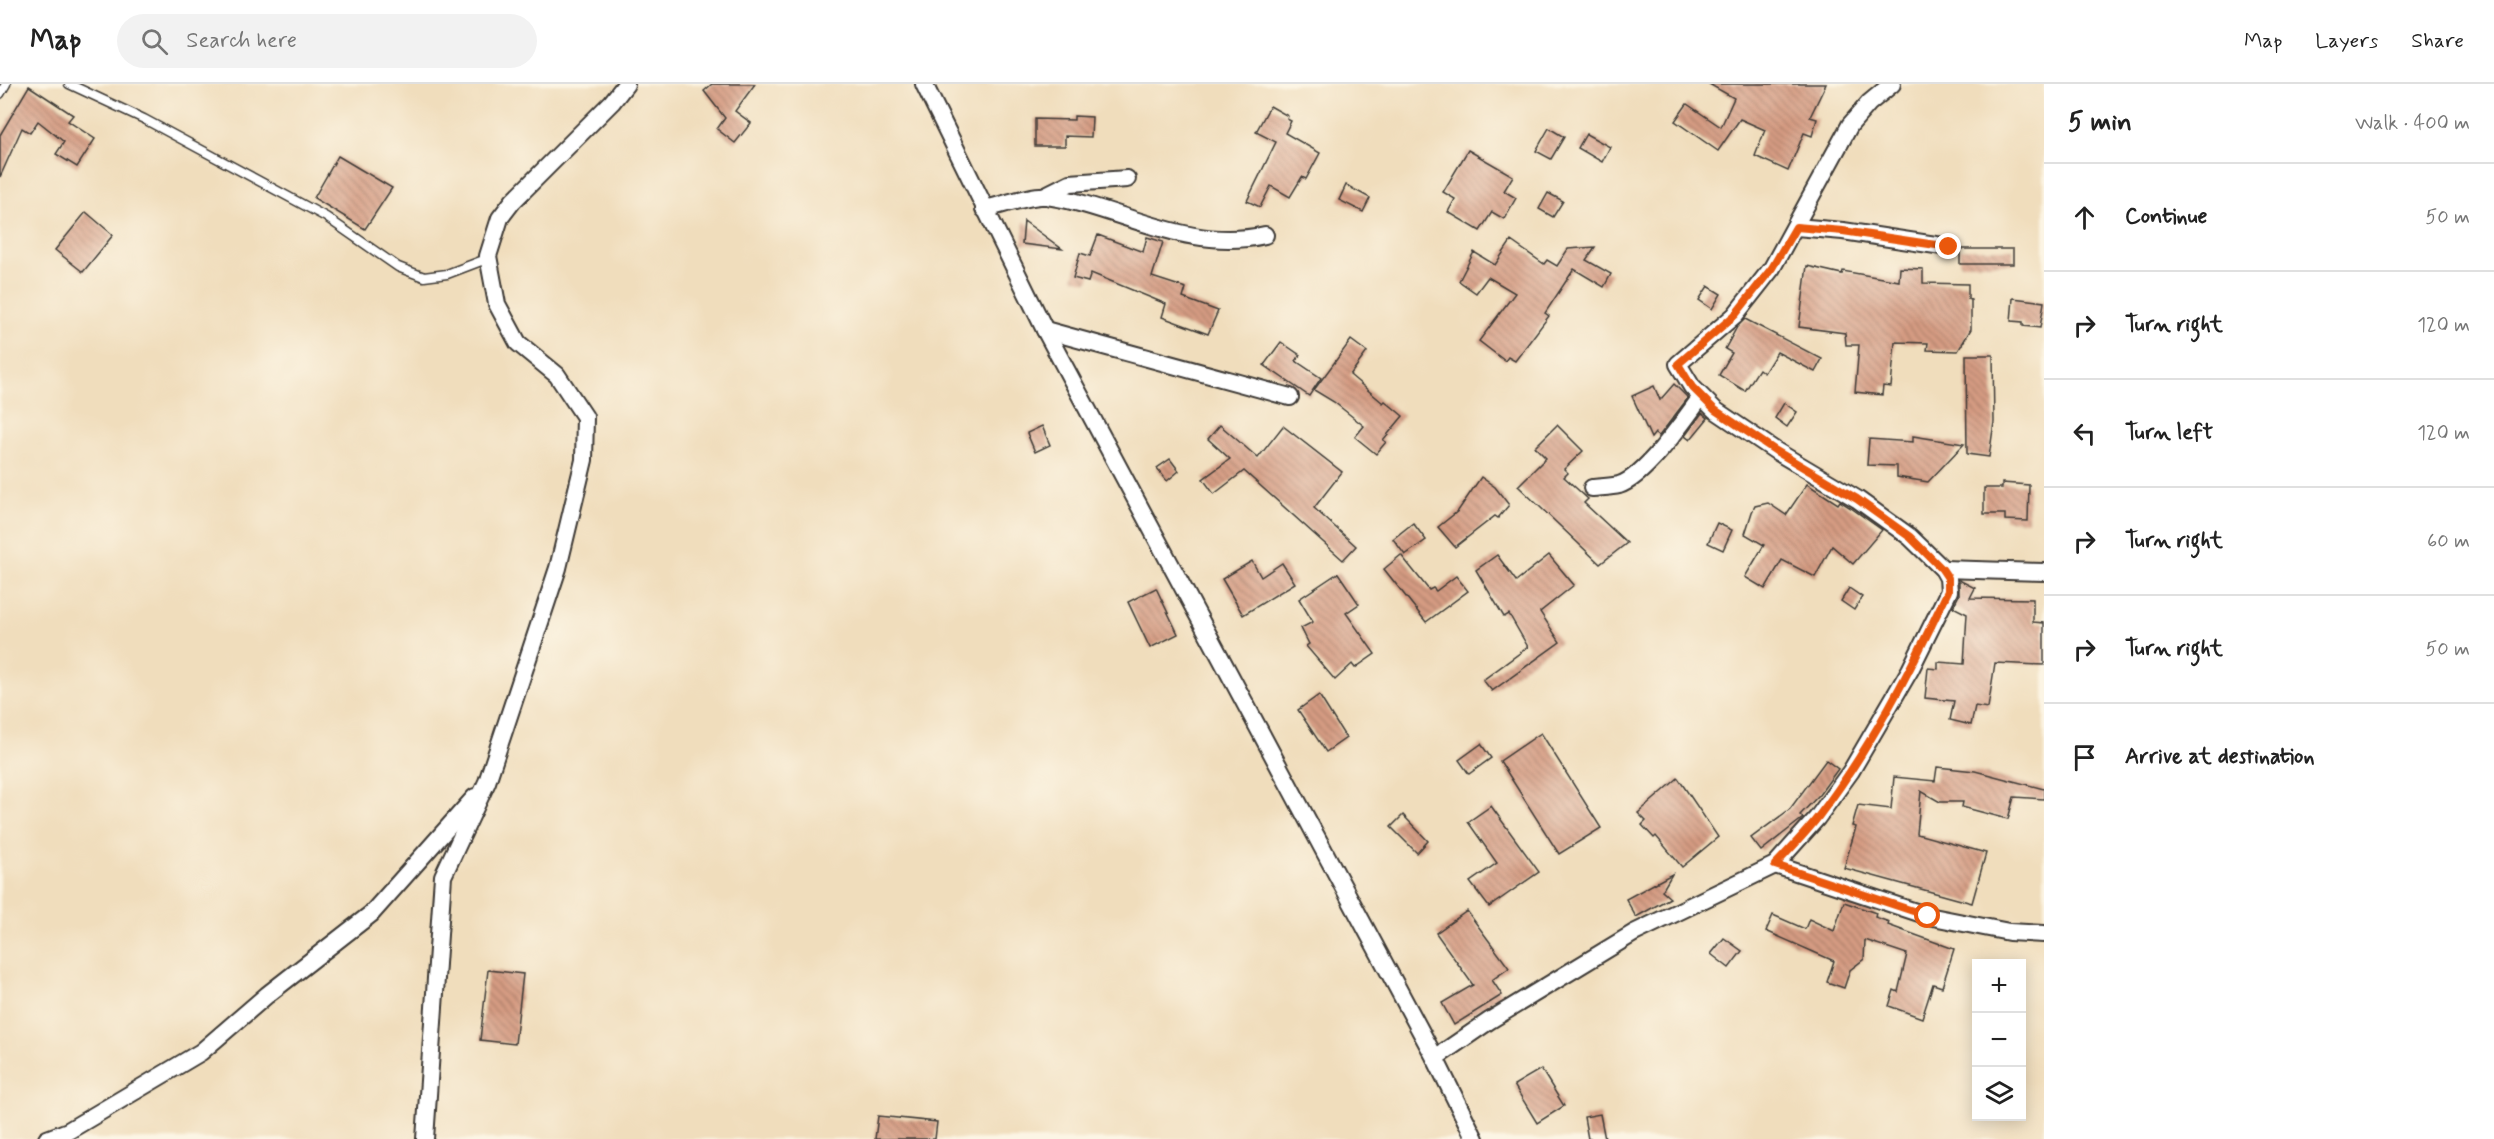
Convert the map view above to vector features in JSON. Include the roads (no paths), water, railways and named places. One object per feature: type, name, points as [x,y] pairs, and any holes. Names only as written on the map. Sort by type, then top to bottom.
[{"type":"street","points":[[422,1137],[443,876],[487,782],[558,568],[584,460],[585,417],[557,375],[518,344],[497,304],[489,258],[500,218],[513,201],[612,102],[626,84]]},
{"type":"street","points":[[924,84],[1045,330],[1435,1058],[1475,1139]]},
{"type":"street","points":[[1435,1058],[1489,1021],[1634,933],[1775,865],[1818,818],[1851,771],[1911,670],[1948,591],[1948,578],[1942,569],[1910,537],[1866,505],[1767,445],[1715,410],[1692,387],[1678,364],[1735,315],[1772,268],[1850,125],[1869,103],[1892,84]]},
{"type":"street","points":[[984,209],[1044,196],[1070,183],[1127,179]]},
{"type":"street","points":[[1044,196],[1186,234],[1242,241],[1265,235]]},
{"type":"street","points":[[1796,227],[1843,231],[1949,247]]},
{"type":"street","points":[[1045,330],[1290,397]]},
{"type":"street","points":[[1592,488],[1620,484],[1640,470],[1669,441],[1701,397]]},
{"type":"street","points":[[1942,569],[2044,572]]},
{"type":"street","points":[[47,1139],[68,1131],[201,1052],[267,995],[371,914],[487,782]]},
{"type":"street","points":[[1775,865],[1928,916],[2009,932],[2044,934]]},
{"type":"lane","points":[[0,94],[6,84]]},
{"type":"lane","points":[[69,84],[84,89],[144,119],[326,217],[398,267],[424,277],[447,273],[489,258]]}]
